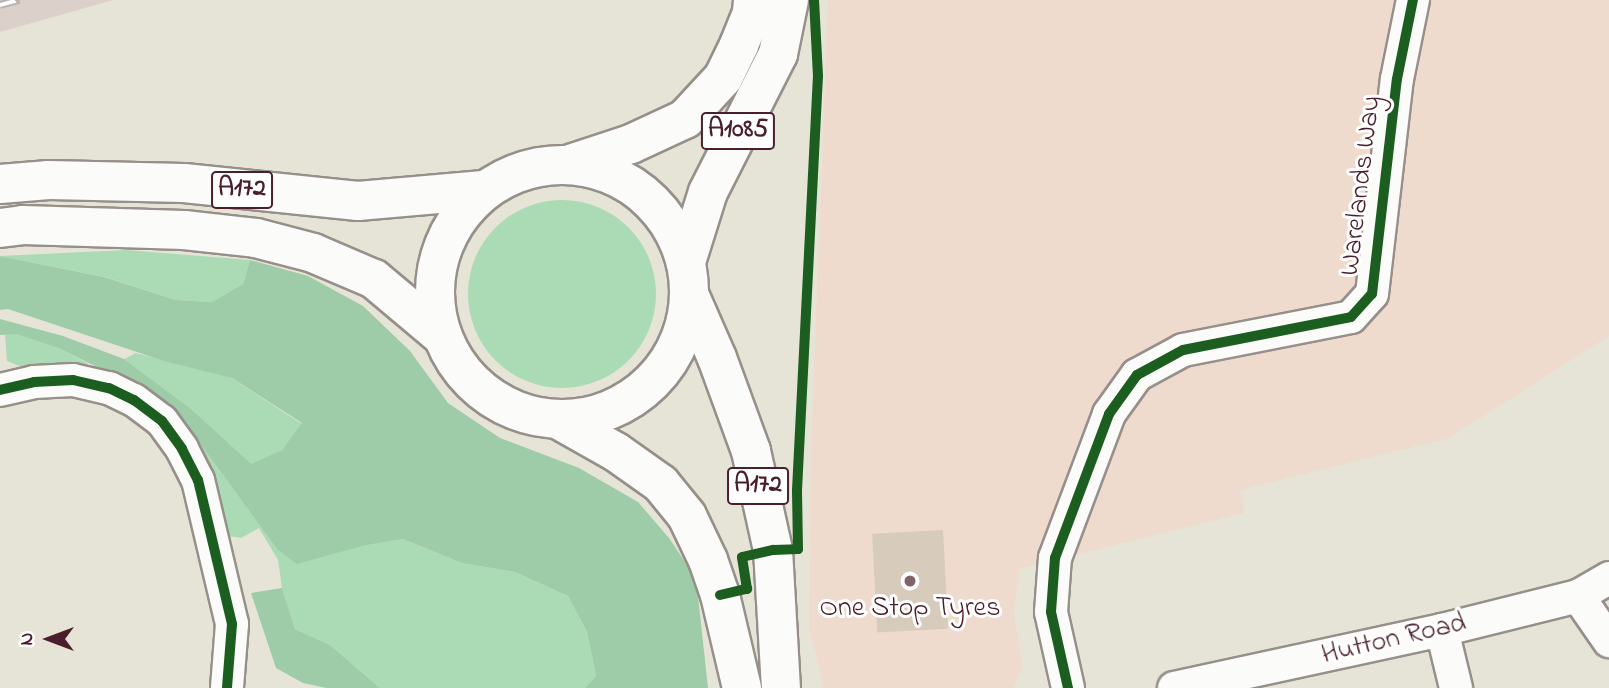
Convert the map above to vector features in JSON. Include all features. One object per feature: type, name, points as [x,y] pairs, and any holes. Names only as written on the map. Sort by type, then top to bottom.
[{"type":"main road","name":"A1085","points":[[570,164],[631,144],[685,119],[723,78],[752,12],[753,0]]},
{"type":"main road","name":"A1085","points":[[688,278],[708,192],[778,54],[789,0]]},
{"type":"main road","points":[[570,164],[609,173],[644,194],[670,225],[688,278],[679,343],[650,384],[608,411],[559,420],[521,413],[487,396],[460,369],[442,336],[434,296],[439,256],[457,219],[484,190],[525,169],[570,164]]},
{"type":"main road","name":"A172","points":[[0,184],[49,180],[184,183],[358,201],[484,190]]},
{"type":"main road","name":"A172","points":[[0,228],[23,225],[184,230],[256,238],[313,253],[373,278],[442,336]]},
{"type":"main road","name":"A172","points":[[688,278],[751,451],[773,550],[782,688]]},
{"type":"main road","name":"A172","points":[[559,420],[616,452],[661,484],[687,516],[708,560],[720,595],[742,688]]},
{"type":"street","name":"Warelands Way","points":[[1068,688],[1051,612],[1055,558],[1109,414],[1137,375],[1183,351],[1351,317],[1372,294],[1397,79],[1413,0]]},
{"type":"street","points":[[0,390],[34,382],[73,380],[109,388],[134,400],[162,421],[182,449],[198,480],[232,624],[228,688]]},
{"type":"street","name":"Hutton Road","points":[[1174,688],[1442,630],[1578,596],[1609,578]]},
{"type":"street","points":[[1578,596],[1609,641]]},
{"type":"street","points":[[1442,630],[1456,688]]},
{"type":"shaded area","points":[[0,0],[113,0],[0,32]]},
{"type":"shaded area","points":[[828,0],[1609,0],[1609,336],[1449,438],[1240,490],[1244,513],[1019,569],[1014,613],[1022,666],[1014,688],[824,688],[809,627],[811,452]]},
{"type":"green space","points":[[562,200],[598,207],[628,228],[649,258],[656,294],[649,330],[628,360],[598,381],[562,388],[526,381],[496,360],[475,330],[468,294],[475,258],[496,228],[526,207]]},
{"type":"green space","points":[[126,250],[250,260],[243,284],[212,302],[176,300],[105,277],[0,256]]},
{"type":"green space","points":[[0,256],[104,277],[176,300],[212,302],[243,284],[250,260],[308,276],[363,306],[410,351],[448,403],[500,438],[579,468],[638,502],[669,538],[696,578],[708,688],[585,688],[596,676],[587,632],[568,596],[515,572],[462,563],[403,539],[362,546],[297,564],[277,549],[193,434],[132,384],[58,348],[16,334],[0,335],[0,319],[63,336],[124,359],[190,408],[251,464],[282,450],[302,423],[232,378],[164,361],[8,309],[0,310]]},
{"type":"green space","points":[[5,334],[16,334],[58,348],[89,364],[19,366],[7,361]]},
{"type":"green space","points":[[136,353],[230,377],[302,424],[282,450],[251,465],[190,408],[124,359]]},
{"type":"green space","points":[[193,434],[277,549],[362,546],[403,539],[462,563],[515,572],[568,596],[587,632],[596,676],[585,688],[380,688],[330,645],[295,629],[282,588],[278,560],[259,528],[241,538],[222,535]]},
{"type":"green space","points":[[282,588],[295,629],[330,645],[380,688],[326,688],[303,683],[276,668],[251,593]]},
{"type":"building","name":"One Stop Tyres","points":[[943,530],[948,629],[877,633],[872,534]]},
{"type":"railway","points":[[0,5],[19,0]]},
{"type":"cycle path","points":[[720,595],[747,589],[742,557],[773,550],[798,549],[797,490],[818,76],[814,0]]},
{"type":"cycle path","points":[[1068,688],[1051,612],[1055,558],[1109,414],[1137,375],[1183,350],[1351,317],[1372,294],[1397,79],[1413,0]]},
{"type":"cycle path","points":[[0,390],[34,382],[73,380],[109,388],[134,400],[162,421],[182,449],[198,480],[232,624],[227,688]]},
{"type":"place","name":"One Stop Tyres","points":[[910,581]]}]
